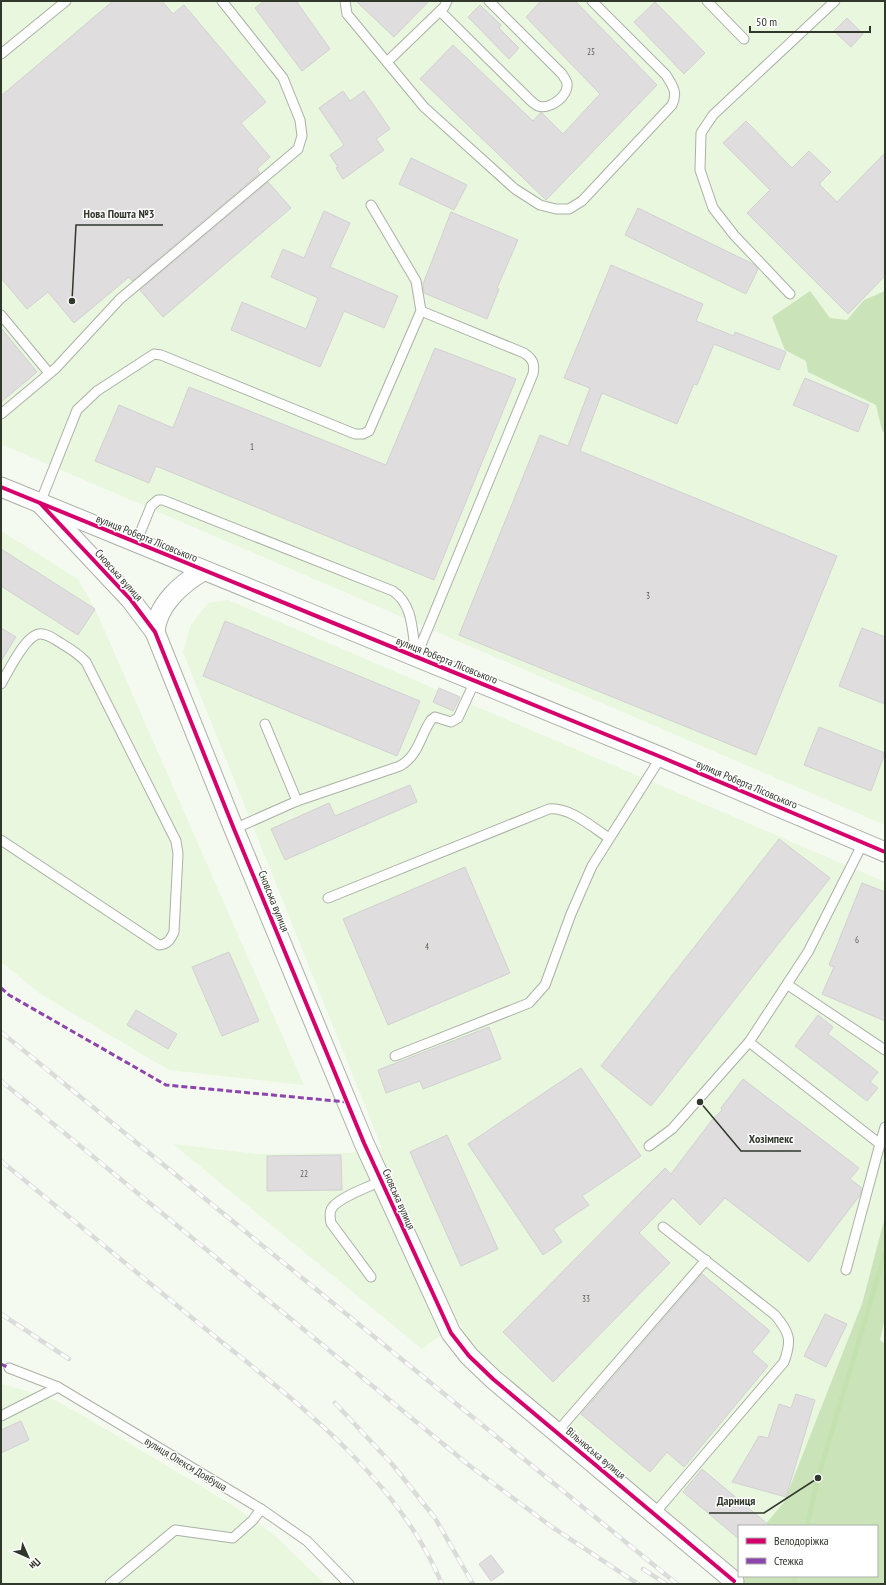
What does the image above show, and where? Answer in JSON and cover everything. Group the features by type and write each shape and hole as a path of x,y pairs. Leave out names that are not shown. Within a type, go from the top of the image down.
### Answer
{"street":[{"name":"вулиця Роберта Лісовського","path":"1,487 203,571 661,757 885,852"},
{"name":"Сновська вулиця","path":"40,503 131,600 155,632 234,829 361,1136 451,1333"},
{"path":"155,632 156,620 166,603 183,584 203,571"},
{"name":"Вільнюська вулиця","path":"451,1333 469,1356 488,1374 734,1581"}],"lane":[{"path":"1,54 66,1"},
{"path":"1,414 49,373 120,299 298,149 302,136 300,120 283,78 222,1"},
{"path":"345,1 347,14 424,107 515,189 540,205 556,209 569,209 582,201 672,105 676,97 675,89 666,75 592,1"},
{"path":"387,62 440,11 447,1"},
{"path":"440,11 530,100 538,106 548,106 556,103 565,93 567,84 562,74 489,1"},
{"path":"707,1 744,39"},
{"path":"790,294 734,235 713,208 700,170 701,133 713,115 835,1"},
{"path":"40,503 77,410 97,391 154,354 161,355 355,434 363,434 368,431 373,424 421,311 416,281 371,205"},
{"path":"416,657 533,374 535,365 531,358 524,353 421,311"},
{"path":"1,315 49,373"},
{"path":"136,543 151,506 158,500 163,500 393,591 405,602 409,610 416,657"},
{"path":"1,684 26,643 33,636 40,633 49,636 76,652 86,662 176,841 178,854 174,932 171,939 166,944 159,945 1,840"},
{"path":"234,829 297,801 408,762 417,750 431,720 435,717 451,722 458,718 475,681"},
{"path":"265,724 297,801"},
{"path":"394,1056 528,1003 537,995 545,985 571,914 592,866 661,757"},
{"path":"328,898 549,809 555,808 568,812 609,838"},
{"path":"649,1146 672,1129 749,1042 788,985 808,952 863,843"},
{"path":"788,985 885,1050"},
{"path":"749,1042 880,1144"},
{"path":"846,1270 885,1127"},
{"path":"371,1277 331,1223 330,1216 332,1208 342,1200 381,1181"},
{"path":"654,1514 784,1362 790,1346 787,1330 775,1315 663,1227"},
{"path":"557,1432 706,1260"},
{"name":"вулиця Олекси Довбуша","path":"9,1368 58,1387 261,1509 307,1541 349,1584"},
{"path":"1,1416 58,1387"},
{"path":"110,1584 175,1530 233,1538 253,1520 261,1509"}],"shaded area":[{"path":"1,1 885,1 885,825 1,444"},
{"path":"810,291 830,318 847,320 864,300 885,291 885,434 882,430 876,405 808,372 806,361 785,350 772,317"},
{"path":"1,531 78,579 95,609 304,1085 169,1070 42,995 1,962"},
{"path":"228,600 885,882 885,1461 785,1525 738,1525 738,1573 473,1348 459,1322 422,1349 173,1144 256,1154 348,1153 382,1148 183,652 191,625 208,603"},
{"path":"885,1217 885,1318 880,1340 885,1344 885,1584 741,1584 744,1577 878,1577 878,1525 765,1525 784,1502 862,1304"},
{"path":"4,1384 54,1400 82,1415 232,1505 273,1534 325,1584 1,1584 1,1385"}],"building":[{"path":"113,1 162,1 173,14 184,5 266,102 241,123 270,157 257,169 260,173 132,281 129,277 74,323 48,292 27,309 1,278 1,96"},
{"path":"264,1 296,1 330,49 302,71 255,8"},
{"path":"356,1 429,1 394,37"},
{"path":"541,1 575,1 657,85 546,200 420,79 453,45 533,121 541,112 563,134 600,94 526,17"},
{"path":"655,2 705,53 684,74 634,22"},
{"path":"480,5 501,25 499,28 519,48 509,59 468,17"},
{"path":"847,18 863,34 851,47 834,31"},
{"path":"343,91 350,101 364,91 390,129 376,139 384,150 343,179 336,168 338,167 330,155 344,145 319,108"},
{"path":"746,121 792,168 809,151 831,172 819,184 837,202 885,153 885,276 848,314 747,213 770,190 723,143"},
{"path":"411,158 467,185 454,210 399,184"},
{"path":"268,182 291,208 163,317 140,290"},
{"path":"638,208 753,264 758,269 746,294 625,235"},
{"path":"324,211 350,223 330,267 398,296 384,328 344,311 320,367 231,330 242,302 306,329 318,298 271,277 283,249 304,258"},
{"path":"451,212 518,240 497,288 499,289 487,319 424,293 423,284"},
{"path":"611,265 703,304 696,321 734,336 735,332 786,352 779,370 714,344 697,385 694,384 677,424 602,393 580,451 837,556 756,755 459,635 540,435 568,446 590,388 564,378"},
{"path":"1,328 37,372 1,402"},
{"path":"435,348 516,379 434,580 156,466 149,483 95,461 119,405 173,428 189,387 386,465"},
{"path":"805,378 869,405 858,432 793,405"},
{"path":"1,549 95,609 78,635 1,586"},
{"path":"225,621 420,701 397,756 203,676"},
{"path":"1,628 16,637 1,661"},
{"path":"862,628 885,637 885,704 839,686"},
{"path":"439,688 460,697 453,711 433,702"},
{"path":"819,727 885,753 871,791 804,765"},
{"path":"410,785 417,802 285,860 271,829 329,803 335,816"},
{"path":"779,839 830,878 651,1106 601,1066"},
{"path":"465,867 510,973 388,1025 343,919"},
{"path":"862,883 885,892 885,1021 822,994 834,967 829,965"},
{"path":"229,952 259,1021 222,1036 192,967"},
{"path":"136,1010 177,1034 168,1049 127,1025"},
{"path":"818,1015 833,1027 828,1034 878,1072 870,1082 878,1088 867,1101 795,1046"},
{"path":"489,1027 501,1059 423,1089 420,1081 386,1093 378,1070"},
{"path":"581,1068 641,1156 582,1196 589,1205 553,1229 562,1242 543,1255 468,1144"},
{"path":"743,1079 859,1168 850,1179 862,1188 860,1195 809,1262 725,1198 700,1225 673,1198 639,1233 670,1263 553,1382 503,1332 665,1168 671,1174 712,1120 722,1110 721,1108"},
{"path":"447,1135 498,1249 461,1266 410,1152"},
{"path":"341,1155 342,1190 267,1191 267,1156"},
{"path":"702,1274 770,1331 752,1352 768,1366 684,1467 667,1452 650,1472 581,1414"},
{"path":"825,1314 847,1324 826,1367 804,1356"},
{"path":"796,1394 815,1400 786,1497 732,1482 759,1436 768,1438 779,1404 791,1408"},
{"path":"21,1421 29,1440 1,1453 1,1430"},
{"path":"702,1469 769,1525 738,1525 738,1538 683,1492"},
{"path":"491,1555 504,1572 491,1581 479,1564"}],"waterway":[{"path":"807,1525 818,1478 885,1253"},
{"path":"794,1584 795,1577"}],"railway":[{"path":"1,1032 677,1584"},
{"path":"1,1081 470,1466 552,1527 638,1584"},
{"path":"1,1161 271,1382 338,1441 370,1473 398,1508 422,1544 442,1584"},
{"path":"1,1314 69,1359"},
{"path":"335,1403 392,1464 435,1518 473,1584"},
{"path":"643,1569 666,1584"}],"marked path":[{"path":"1,988 9,995 166,1085 347,1102"},
{"path":"1,1364 9,1368"}],"cycle path":[{"path":"1,487 661,757 885,852"},
{"path":"40,503 131,600 155,632 234,829 364,1143 451,1333 469,1356 493,1379 734,1581"}],"place":[{"name":"Нова Пошта №3","path":"72,301"},
{"name":"Хозімпекс","path":"700,1102"},
{"name":"Дарниця","path":"818,1478"}]}
